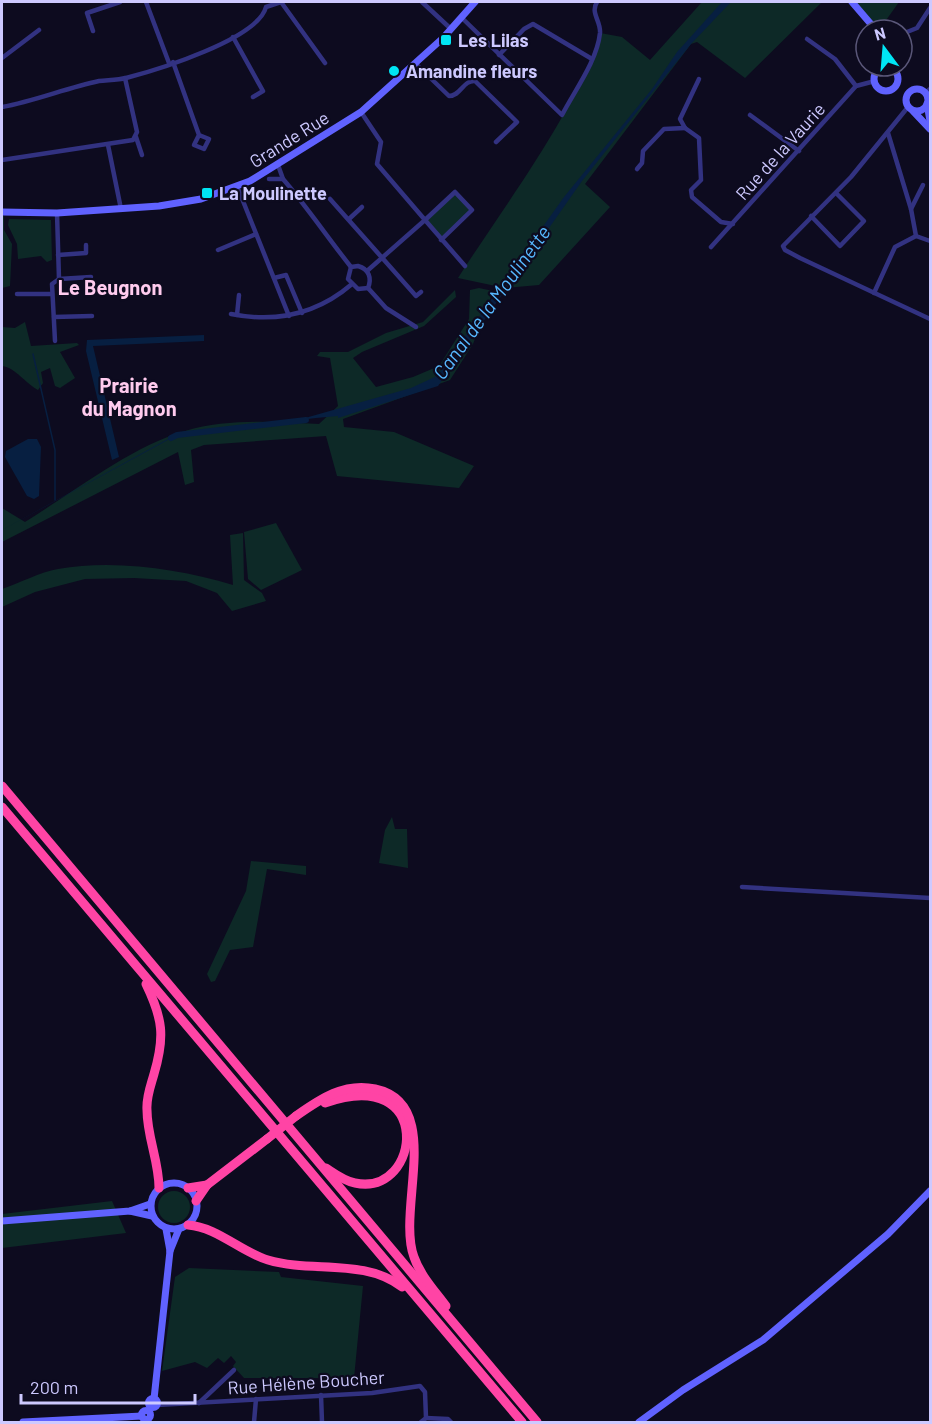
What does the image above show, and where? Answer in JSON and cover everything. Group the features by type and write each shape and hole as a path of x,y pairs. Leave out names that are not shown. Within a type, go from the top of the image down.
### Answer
{"highway":[{"path":"2,786 537,1422"},
{"path":"2,807 522,1422"},
{"path":"140,971 156,1005 163,1033 146,1108 148,1131 158,1167 159,1188"},
{"path":"196,1201 207,1185 300,1114 335,1093 356,1087 383,1091 396,1098 405,1108 413,1124 408,1212 413,1256 425,1278 480,1355"},
{"path":"300,1114 339,1098 370,1094 392,1105 401,1114 406,1127 408,1139 404,1156 397,1169 386,1177 356,1184 318,1164"},
{"path":"188,1188 207,1185"},
{"path":"183,1227 204,1228 258,1256 278,1263 380,1273 414,1295"}],"street":[{"path":"93,31 87,13 120,2"},
{"path":"146,2 199,135"},
{"path":"2,107 45,98 100,81 125,78 171,62 233,37 258,21 266,4 281,2 324,63"},
{"path":"422,2 452,29"},
{"name":"Grande Rue","path":"2,212 57,213 121,209 192,201 237,186 278,165 361,112 416,64 452,29 475,2"},
{"path":"462,18 562,115 592,59 600,33 594,9 597,2"},
{"path":"852,2 866,18"},
{"path":"914,29 930,9"},
{"path":"499,55 524,29 534,24 592,59"},
{"path":"2,58 39,30"},
{"path":"233,37 263,91 253,97"},
{"path":"807,39 835,59 856,87 875,81"},
{"path":"416,64 449,96 455,95 467,82 475,81 517,122 496,142"},
{"path":"125,78 136,137 142,155"},
{"path":"875,78 879,88 890,90 905,98 910,109 930,129"},
{"path":"890,90 897,85 898,78 915,89 928,91 927,105 930,121"},
{"path":"699,80 680,119 685,128 699,138 701,180 692,190 692,197 721,222 733,224"},
{"name":"Rue de la Vaurie","path":"711,247 856,87"},
{"path":"905,98 915,89"},
{"path":"910,109 921,110 927,105"},
{"path":"910,109 836,193 783,246 785,250 930,319"},
{"path":"361,112 381,142 376,164 465,266"},
{"path":"750,115 799,151"},
{"path":"637,170 642,163 643,151 664,129 685,128"},
{"path":"888,132 909,201 916,236"},
{"path":"2,160 108,145 136,137"},
{"path":"108,145 121,209"},
{"path":"278,165 282,179 311,211 323,231 351,267"},
{"path":"269,179 282,179"},
{"path":"911,209 923,185"},
{"path":"237,186 289,316"},
{"path":"367,272 455,192 472,210 441,240"},
{"path":"811,216 840,246 864,221 836,193"},
{"path":"330,199 416,296 421,292"},
{"path":"909,201 915,202"},
{"path":"349,219 362,207"},
{"path":"57,213 59,279"},
{"path":"218,250 256,234"},
{"path":"874,293 895,247 916,236 930,241"},
{"path":"58,255 86,253 86,245"},
{"path":"351,267 358,266 367,272 371,279 368,288"},
{"path":"351,267 348,275 352,284 358,289 368,288"},
{"path":"274,278 286,274 302,313"},
{"path":"55,341 52,284 59,279 91,277"},
{"path":"231,314 274,319 302,313 332,300 352,284"},
{"path":"368,288 386,308 416,327"},
{"path":"17,294 52,294"},
{"path":"237,315 240,295"},
{"path":"54,317 92,316"},
{"path":"742,887 930,898"},
{"path":"152,1216 150,1204 159,1188 175,1183 188,1188 196,1201 196,1214 183,1227 170,1251"},
{"path":"639,1422 682,1389 763,1340 888,1234 930,1191"},
{"path":"2,1221 130,1211 150,1204"},
{"path":"23,1422 150,1411 170,1251 166,1228 152,1216 130,1211"},
{"path":"166,1228 183,1227"},
{"path":"199,1403 234,1370"},
{"name":"Rue Hélène Boucher","path":"150,1411 199,1403 372,1393 420,1386 425,1392 426,1418"},
{"path":"321,1395 322,1422"},
{"path":"255,1422 256,1399"},
{"path":"421,1422 426,1418 448,1419 452,1422"}],"green space":[{"path":"702,2 822,2 745,78 697,42 691,44 585,184 610,207 539,285 505,288 458,278 556,127 588,64 600,33 622,37 650,60"},
{"path":"852,2 899,2 888,18 867,18"},
{"path":"455,192 472,210 441,240 425,220"},
{"path":"2,216 4,216 4,230 12,244 10,286 2,288"},
{"path":"9,219 51,220 52,260 47,262 41,256 18,259 17,244 8,225"},
{"path":"479,288 493,291 473,344 450,380 343,419 344,427 394,432 474,466 459,488 337,476 326,436 204,445 191,450 194,482 185,485 178,452 2,542 2,508 25,522 123,459 165,438 218,424 268,422 319,424 338,406 330,358 317,356 320,352 348,352 386,333 423,322 455,290 456,297 424,326 353,358 376,387 413,377 439,366 469,319 470,290"},
{"path":"25,322 31,346 77,343 79,345 60,352 75,378 60,388 55,386 50,368 41,372 43,383 38,390 12,370 2,366 2,327 15,328"},
{"path":"276,523 302,570 261,590 248,579 244,532"},
{"path":"243,533 244,580 262,593 266,601 232,611 217,593 186,581 134,578 85,579 35,592 2,607 2,589 51,570 79,566 147,567 191,574 233,585 230,535"},
{"path":"392,817 395,829 407,829 408,868 379,863 385,830"},
{"path":"251,861 306,866 306,875 267,869 253,947 230,950 215,981 211,982 207,974 246,891"},
{"path":"174,1191 186,1195 190,1207 186,1219 174,1223 162,1219 158,1207 162,1195"},
{"path":"112,1201 126,1233 2,1248 2,1214"},
{"path":"189,1268 279,1272 281,1277 363,1286 354,1378 244,1378 233,1366 236,1362 231,1356 224,1363 218,1358 207,1368 195,1362 162,1371 175,1277"}],"water":[{"path":"722,2 731,2 691,44 582,181 438,386 338,418 338,416 316,418 177,435 2,530 177,434 305,418 411,388 437,376 564,197 652,89 677,52"},
{"path":"204,335 204,341 93,346 119,457 112,460 86,351 87,340"},
{"path":"28,439 37,439 41,447 39,496 34,499 27,496 5,457 6,451"}],"waterway":[{"path":"33,354 55,450 55,500"},
{"name":"Canal de la Moulinette","path":"171,438 177,435 306,420"}],"place":[{"name":"Les Lilas","path":"446,40"},
{"name":"Amandine fleurs","path":"394,71"},
{"name":"La Moulinette","path":"207,193"}],"district":[{"name":"Le Beugnon","path":"110,287"},
{"name":"Prairie du Magnon","path":"129,396"}]}
